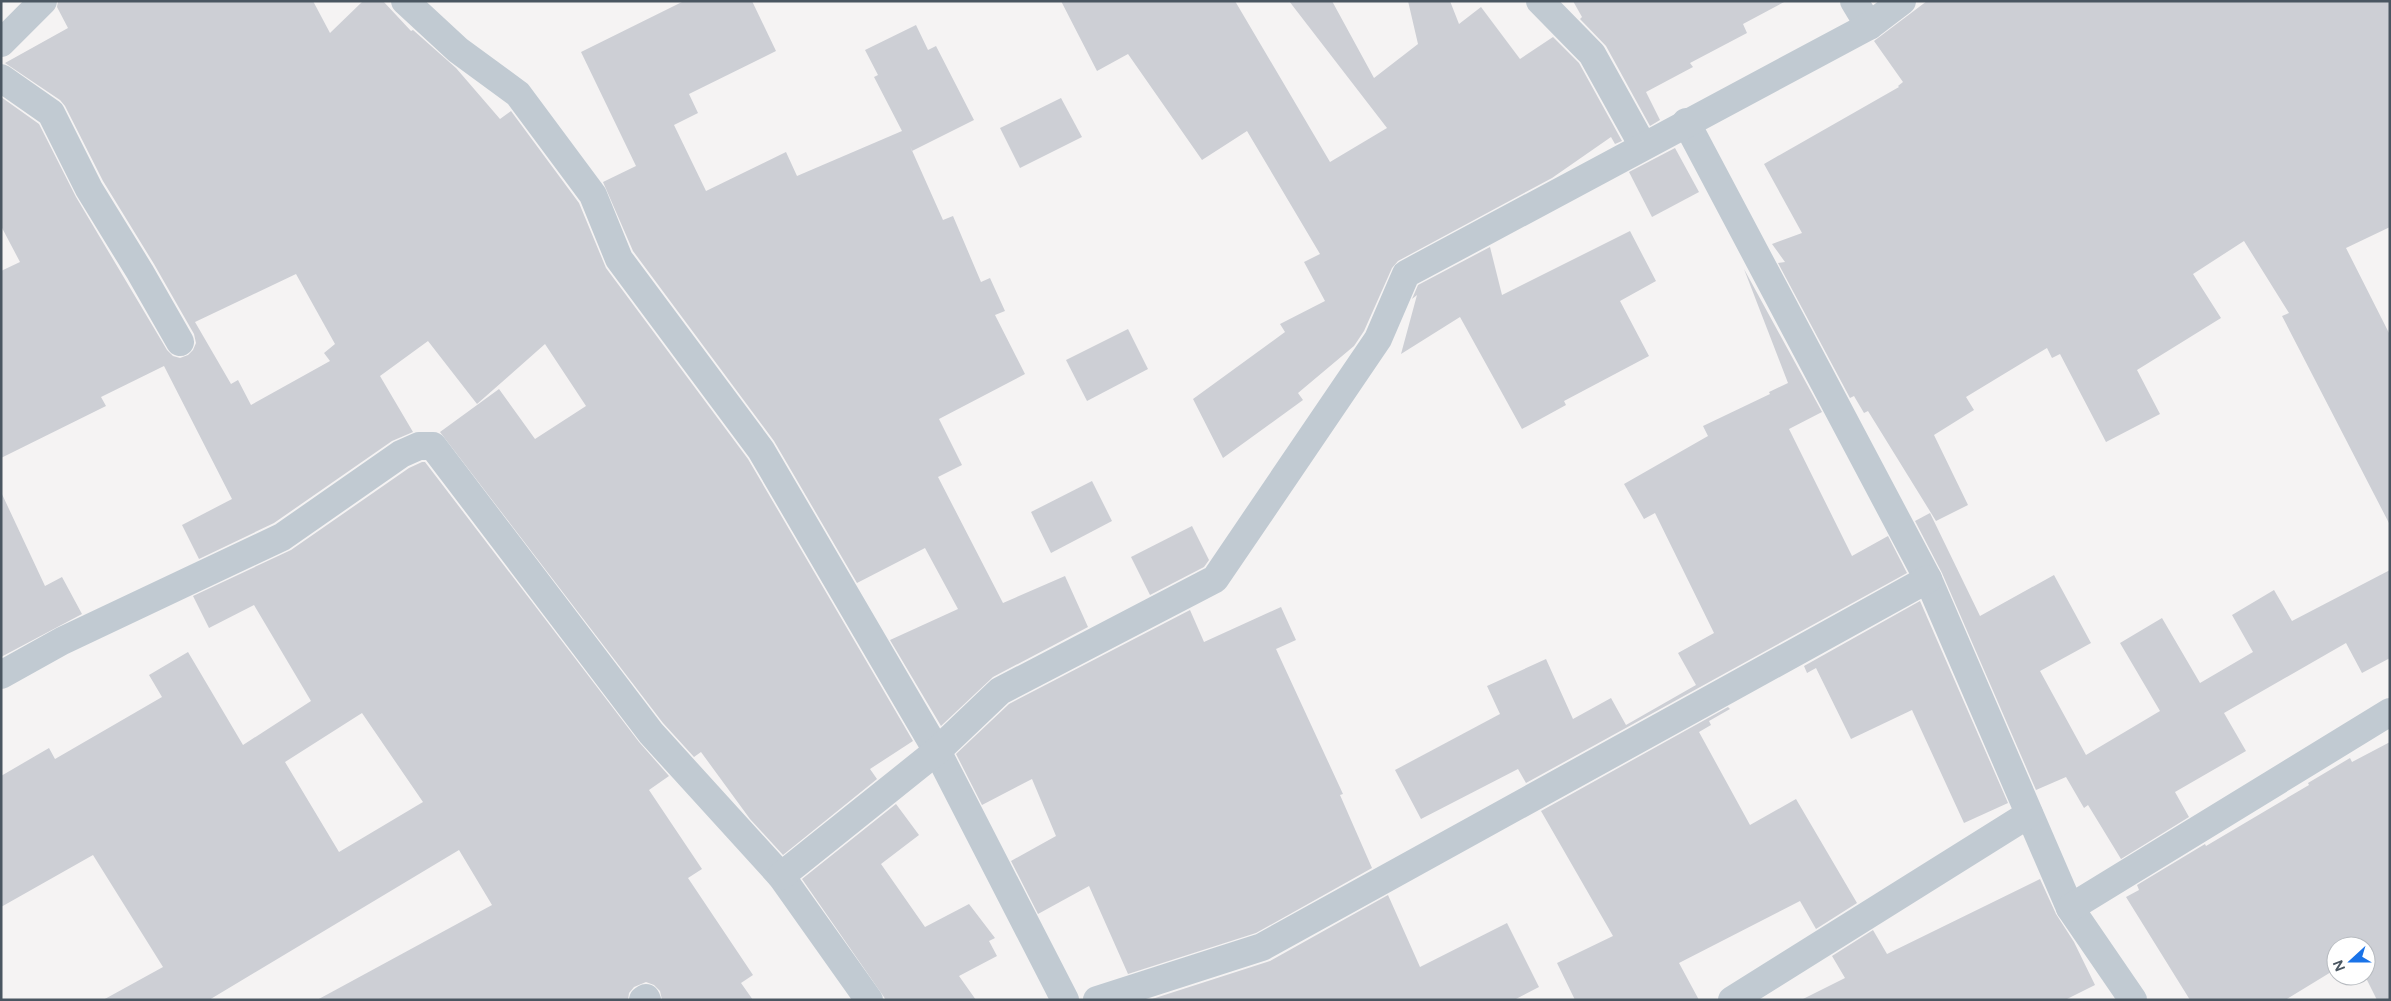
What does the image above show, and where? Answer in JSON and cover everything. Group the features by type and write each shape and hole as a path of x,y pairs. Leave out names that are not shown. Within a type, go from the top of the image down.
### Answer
{"street":[{"path":"1,43 43,1"},
{"path":"405,1 458,50 518,94 593,195 619,259 761,450 937,751 1065,1000"},
{"path":"1540,1 1592,54 1643,146"},
{"path":"1854,1 1869,26"},
{"path":"781,876 937,751 1000,691 1214,579 1378,339 1406,274 1686,122 1869,26 1902,1"},
{"path":"1,78 51,113 88,189 140,272 180,342"},
{"path":"1686,122 1928,579 2070,908 2133,1000"},
{"path":"1,675 62,641 282,537 401,454 419,446 433,446 651,734 781,876 869,1000"},
{"path":"1097,1000 1262,947 1928,579"},
{"path":"2070,908 2390,712"},
{"path":"1732,1000 2029,814"},
{"path":"643,1000 646,998 647,1000"}],"building":[{"path":"58,1 313,1 330,33 363,1 383,1 411,31 413,30 456,68 500,119 511,111 579,203 606,268 748,459 913,741 870,769 877,779 783,855 750,819 701,752 694,757 663,723 440,432 499,389 535,439 586,406 545,344 477,404 428,341 380,376 413,432 392,441 274,523 199,559 182,525 232,499 164,366 101,397 106,406 1,458 1,271 20,262 1,226 1,97 39,124 76,197 167,350 173,356 180,358 188,355 196,343 194,334 154,264 103,181 65,106 60,100 5,63 68,28 57,7","holes":["296,274 335,344 324,353 330,361 251,405 238,380 231,384 195,322"]},
{"path":"684,1 752,1 776,51 689,94 698,113 674,125 706,191 786,152 797,176 902,131 874,77 878,75 865,50 916,25 928,50 936,46 974,120 912,151 943,220 953,216 981,282 990,278 1005,311 995,315 1025,374 939,419 962,465 938,477 1003,603 1065,576 1088,627 993,677 941,726 890,640 958,609 925,548 857,583 774,441 633,251 603,182 636,166 581,52"},
{"path":"1061,1 1235,1 1330,162 1387,128 1289,1 1332,1 1374,78 1418,44 1408,1 1450,1 1459,24 1481,7 1520,59 1553,37 1579,63 1622,141 1615,144 1611,137 1552,178 1398,261 1392,268 1364,331 1354,346 1298,393 1303,400 1223,458 1193,399 1285,332 1280,324 1325,301 1304,262 1320,254 1247,131 1202,160 1128,54 1097,71"},
{"path":"1573,1 1786,1 1743,24 1747,33 1690,63 1693,67 1646,92 1660,120 1650,126 1606,46 1580,19 1582,17"},
{"path":"1927,1 2390,1 2390,227 2346,248 2390,335 2390,525 2282,316 2289,313 2244,241 2193,274 2221,318 2137,370 2160,414 2106,442 2060,354 2052,358 2047,348 1966,397 1974,410 1934,435 1968,505 1936,521 1868,411 1864,413 1854,396 1850,398 1778,263 1785,262 1772,244 1802,233 1764,164 1899,87 1903,82 1874,41"},
{"path":"1061,98 1082,137 1020,168 1000,128"},
{"path":"1675,148 1699,192 1652,217 1629,172"},
{"path":"1630,231 1656,281 1620,301 1649,356 1564,401 1566,405 1522,429 1460,317 1401,354 1417,295 1412,299 1418,285 1490,247 1502,295"},
{"path":"1744,269 1822,412 1789,429 1852,556 1888,536 1907,573 1526,783 1518,769 1421,819 1395,770 1500,714 1487,686 1546,659 1573,719 1611,698 1626,725 1696,685 1678,653 1714,633 1655,513 1644,519 1624,484 1708,436 1703,426 1770,394 1769,392 1788,383"},
{"path":"1128,329 1148,369 1087,401 1066,360"},
{"path":"425,462 639,742 669,776 649,790 702,869 688,878 753,975 741,983 753,1000 662,1000 660,991 654,985 646,982 634,987 629,993 628,1000 317,1000 492,905 459,850 209,1000 103,1000 163,967 93,855 1,907 1,776 49,748 55,759 162,697 149,675 188,652 243,745 311,701 254,605 209,628 193,596 291,550 409,468","holes":["362,713 423,802 339,852 285,762"]},
{"path":"1092,481 1112,521 1051,553 1031,512"},
{"path":"1,492 45,586 62,577 82,614 1,657"},
{"path":"1930,513 1980,616 2054,575 2091,643 2040,671 2086,755 2160,711 2120,643 2162,618 2200,683 2253,652 2232,615 2274,590 2292,621 2390,570 2390,658 2362,673 2346,643 2224,713 2246,751 2175,792 2189,817 2121,859 2088,805 2084,808 2066,777 2036,790 1942,573 1915,521"},
{"path":"1192,526 1209,560 1204,567 1150,595 1131,557"},
{"path":"1920,601 2008,803 1964,823 1912,710 1851,739 1816,668 1807,673 1804,666"},
{"path":"1281,607 1296,640 1276,649 1343,794 1340,795 1372,868 1256,933 1128,974 1089,886 1038,914 1011,861 1056,836 1032,779 982,805 956,754 1009,704 1190,610 1204,642"},
{"path":"1728,707 1730,709 1709,721 1711,725 1699,732 1750,825 1796,799 1857,903 1816,929 1800,901 1679,963 1699,1000 1575,1000 1557,963 1613,936 1541,811"},
{"path":"2390,742 2390,1000 2377,1000 2370,986 2376,986 2376,936 2326,936 2326,975 2285,1000 2190,1000 2126,897 2139,890 2137,885 2205,844 2206,846 2309,785 2308,783 2350,758 2352,762"},
{"path":"896,804 919,835 881,864 925,927 969,904 995,938 989,941 997,956 959,976 976,1000 886,1000 802,879"},
{"path":"2040,879 2056,914 2074,942 2095,985 2065,1000 1801,1000 1845,978 1832,956 1873,930 1887,954"},
{"path":"1388,895 1420,967 1507,923 1539,987 1514,1000 1149,1000 1270,961"}]}
